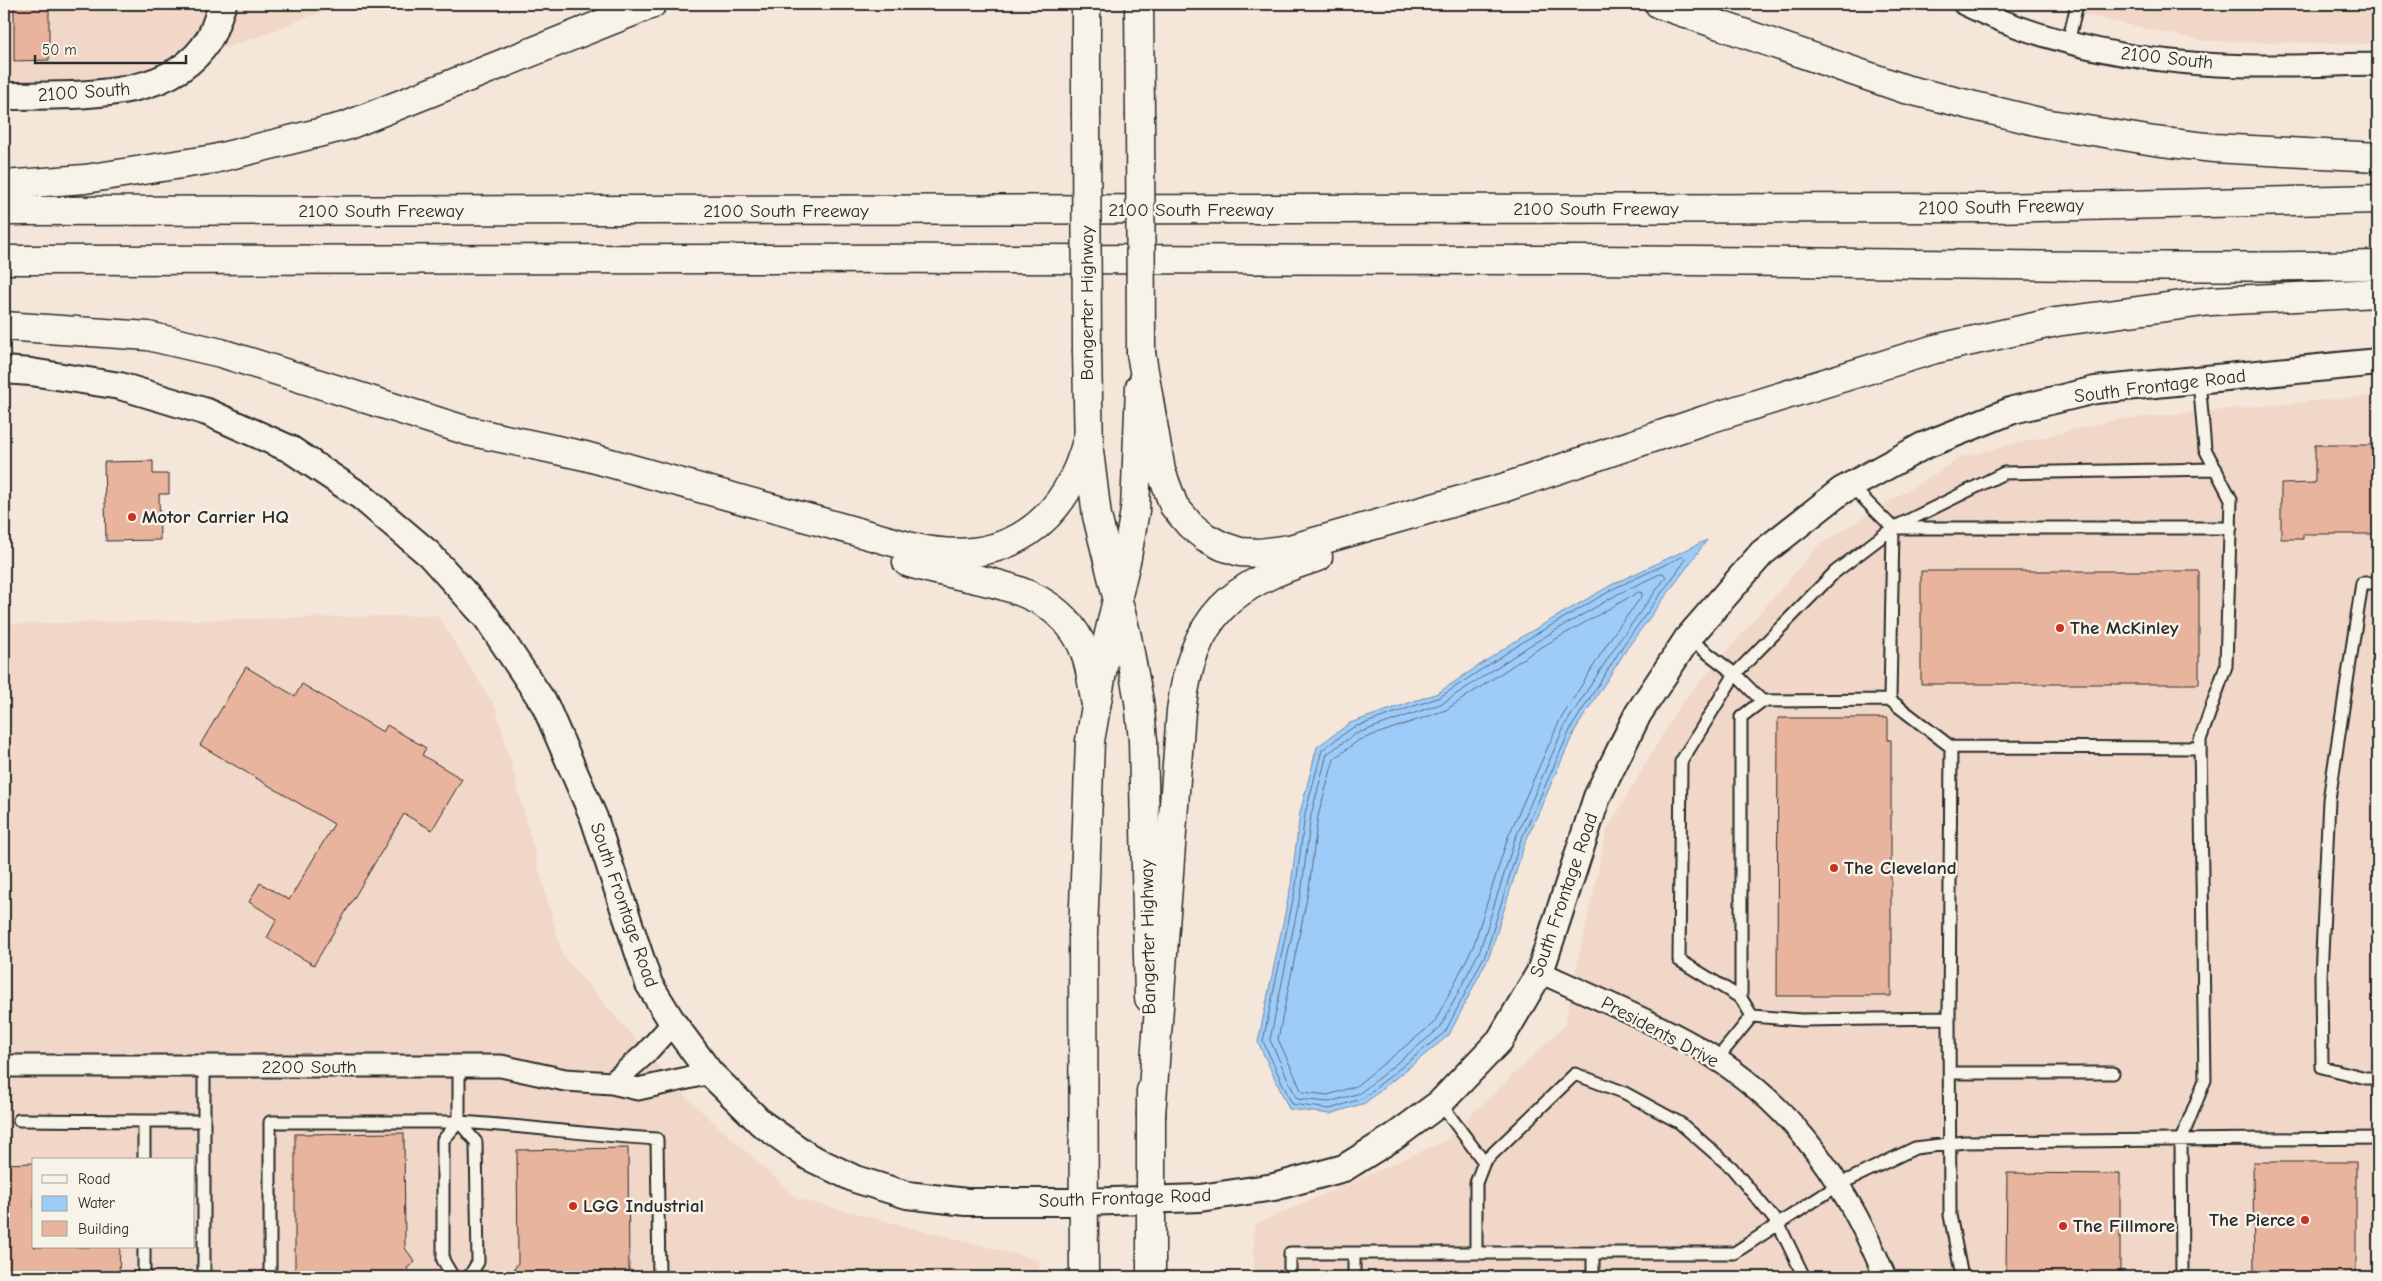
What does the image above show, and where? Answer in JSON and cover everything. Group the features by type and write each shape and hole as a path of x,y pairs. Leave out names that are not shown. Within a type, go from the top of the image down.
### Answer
{"highway":[{"path":"4,185 85,179 214,159 346,126 652,4"},
{"name":"Bangerter Highway","path":"1086,4 1088,437 1097,516 1139,701 1145,768 1151,1115 1151,1277"},
{"name":"Bangerter Highway","path":"1084,1277 1085,874 1090,741 1135,510 1141,353 1139,4"},
{"path":"1660,4 1905,88 2044,123 2154,141 2214,148 2378,157"},
{"name":"2100 South Freeway","path":"4,211 1992,208 2378,199"},
{"path":"4,260 1074,258 1613,260 2048,266 2378,265"},
{"path":"1141,353 1161,471 1166,490 1174,506 1190,525 1205,537 1222,546 1240,552 1259,553 1290,549 1503,488 1706,420 1935,349 2056,322 2211,301 2378,293"},
{"path":"4,326 148,336 221,353 468,431 585,456 915,548 960,554 1000,547 1022,536 1041,523 1055,508 1070,486 1080,464 1088,437"},
{"path":"585,456 929,570 1018,590 1035,598 1061,617 1080,642 1087,660 1096,705"},
{"path":"1151,1115 1181,711 1185,679 1196,645 1210,621 1223,606 1240,591 1266,575 1300,562 1460,514 1503,488"}],"street":[{"name":"2100 South","path":"4,96 104,92 139,88 164,78 187,63 209,40 223,4"},
{"name":"2100 South","path":"1964,4 2068,43 2132,56 2182,63 2378,64"},
{"name":"South Frontage Road","path":"4,370 31,372 120,386 206,412 290,449 362,497 429,554 487,618 545,705 594,818 649,984 673,1023 710,1073 761,1123 809,1157 855,1179 907,1195 966,1202 1084,1202 1200,1198 1274,1187 1344,1168 1394,1137 1440,1103 1500,1040 1540,972 1597,797 1638,714 1688,638 1762,553 1851,486 1923,446 2013,410 2095,390 2378,362"},
{"name":"Presidents Drive","path":"1540,972 1681,1038 1717,1059 1770,1100 1812,1144 1840,1184 1867,1233 1884,1277"},
{"path":"612,1082 645,1054 673,1023"},
{"name":"2200 South","path":"4,1066 512,1067 578,1082 612,1082 638,1089 710,1073"}],"lane":[{"path":"2068,43 2077,4"},
{"path":"2182,1277 2181,1140 2205,1080 2200,740 2226,666 2231,528 2231,499 2205,449 2199,380"},
{"path":"1752,1016 1741,998 1680,960 1682,762 1735,674 1834,572 1893,528 2004,473 2216,469"},
{"path":"1851,486 1893,528 2231,528"},
{"path":"1890,700 1893,528"},
{"path":"2378,582 2362,583 2329,800 2321,976 2322,1067 2366,1078 2378,1078"},
{"path":"1688,638 1735,674 1762,701"},
{"path":"1741,998 1741,717 1762,701 1890,700 1951,747 2200,748"},
{"path":"1951,747 1950,1215 1962,1277"},
{"path":"1752,1016 1801,1020 1949,1018"},
{"path":"1717,1059 1752,1016"},
{"path":"204,1066 204,1277"},
{"path":"459,1067 459,1122 476,1142 478,1262 469,1277"},
{"path":"1950,1073 2112,1073"},
{"path":"1476,1253 1476,1183 1484,1162 1575,1074 1623,1092 1680,1123 1732,1168 1779,1225 1804,1277"},
{"path":"1440,1103 1484,1162"},
{"path":"19,1120 203,1121"},
{"path":"144,1121 144,1158"},
{"path":"270,1277 270,1122 459,1122 507,1125 592,1135 657,1139 659,1277"},
{"path":"453,1277 443,1260 443,1140 459,1122"},
{"path":"1290,1277 1290,1253 1734,1253 1840,1184 1915,1148 1951,1144 2378,1138"},
{"path":"144,1248 144,1277"},
{"path":"1354,1253 1354,1277"},
{"path":"1593,1253 1593,1277"}],"shaded area":[{"path":"4,4 340,4 263,35 129,79 4,84"},
{"path":"2042,4 2378,4 2378,44 2204,41 2052,8"},
{"path":"2378,395 2378,1277 1254,1277 1254,1225 1443,1142 1564,1026 1607,830 1680,705 1819,545 1962,457 2114,420"},
{"path":"437,615 496,708 562,955 684,1095 798,1199 1039,1260 1038,1277 4,1277 4,624"}],"water":[{"path":"1707,540 1628,647 1575,730 1525,843 1490,954 1449,1035 1365,1103 1330,1114 1289,1109 1258,1042 1291,885 1300,813 1317,747 1350,723 1438,693 1523,636 1613,584"}],"building":[{"path":"14,4 49,4 49,60 14,61"},
{"path":"2315,445 2378,445 2378,534 2303,534 2303,539 2281,539 2281,484 2315,483"},
{"name":"Motor Carrier HQ","path":"153,461 153,474 169,474 169,494 159,494 160,540 106,541 104,462"},
{"name":"The McKinley","path":"1921,571 2199,571 2199,684 1921,684"},
{"path":"246,667 295,696 302,684 383,732 387,725 426,748 422,755 462,779 432,830 404,814 314,965 267,938 277,919 249,902 260,883 289,900 334,824 200,745"},
{"name":"The Cleveland","path":"1778,718 1888,718 1888,740 1891,740 1891,996 1777,996"},
{"path":"404,1133 405,1248 415,1262 407,1268 412,1277 295,1277 295,1134"},
{"name":"LGG Industrial","path":"628,1148 629,1277 509,1277 518,1263 517,1150"},
{"name":"The Pierce","path":"2253,1162 2356,1162 2356,1277 2254,1277"},
{"path":"32,1163 32,1248 120,1248 119,1277 4,1277 4,1164"},
{"name":"The Fillmore","path":"2007,1173 2120,1174 2120,1277 2006,1277"}],"place":[{"name":"Motor Carrier HQ","path":"132,517"},
{"name":"The McKinley","path":"2060,628"},
{"name":"The Cleveland","path":"1834,868"},
{"name":"LGG Industrial","path":"573,1206"},
{"name":"The Pierce","path":"2305,1220"},
{"name":"The Fillmore","path":"2063,1226"}]}
